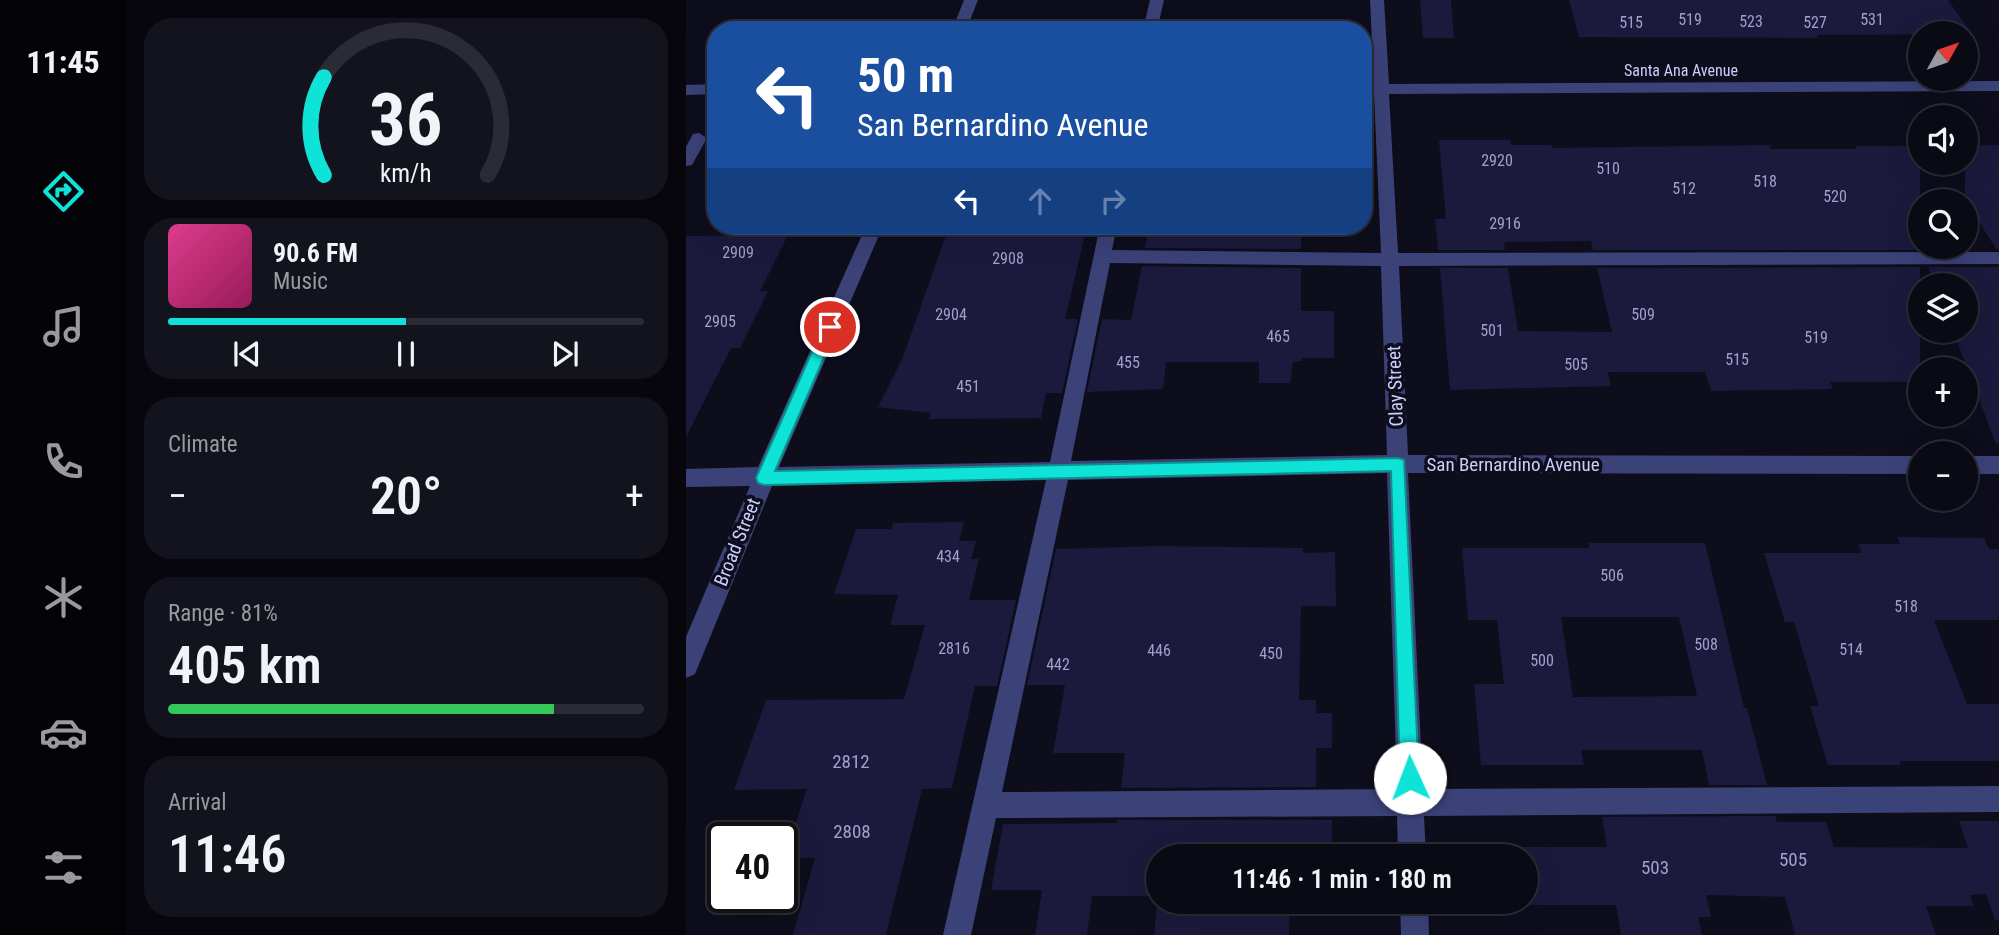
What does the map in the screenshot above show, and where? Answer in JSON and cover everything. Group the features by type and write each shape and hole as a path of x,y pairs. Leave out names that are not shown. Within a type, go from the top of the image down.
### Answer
{"street":[{"path":"963,21 971,0"},
{"path":"1152,21 1157,0"},
{"name":"Clay Street","path":"1377,0 1373,89 1390,260 1412,844"},
{"name":"Santa Ana Avenue","path":"1373,89 1999,86"},
{"path":"686,90 707,89"},
{"path":"686,161 699,138"},
{"name":"Broad Street","path":"686,666 764,478 870,235"},
{"path":"957,935 1059,471 1106,235"},
{"path":"1102,256 1390,260 1999,258"},
{"name":"San Bernardino Avenue","path":"686,478 1398,464 1908,465"},
{"path":"1978,465 1999,465"},
{"path":"986,804 1999,799"},
{"path":"1414,914 1415,935"}],"building":[{"path":"1420,0 1451,0 1454,38 1423,38"},
{"path":"1569,0 1948,0 1963,21 1908,21 1908,34 1817,35 1818,38 1579,37"},
{"path":"1439,140 1510,140 1511,145 1551,145 1552,148 1769,145 1771,149 1857,149 1856,146 1908,146 1908,175 1920,175 1920,189 1908,189 1908,250 1593,250 1591,241 1504,242 1505,250 1438,250 1435,219 1446,219"},
{"path":"1999,145 1999,249 1996,249 1978,220 1978,189 1965,189 1965,175 1978,175 1978,146"},
{"path":"788,235 760,291 768,291 740,348 731,348 686,437 686,236"},
{"path":"946,235 1085,235 1065,319 1078,319 1062,393 1046,393 1041,418 929,419 931,413 878,407 903,357"},
{"path":"1148,235 1301,235 1301,249 1145,248"},
{"path":"1142,266 1301,268 1301,311 1334,311 1334,358 1302,358 1302,361 1293,362 1290,383 1259,383 1259,362 1166,362 1163,389 1087,392 1102,319 1131,320"},
{"path":"1920,267 1920,273 1908,273 1908,343 1920,343 1920,357 1908,357 1908,382 1830,382 1833,389 1711,391 1705,372 1608,372 1611,386 1450,390 1440,268 1508,268 1518,331 1612,332 1597,268"},
{"path":"1928,267 1999,267 1999,443 1996,444 1978,397 1978,357 1963,357 1958,343 1978,343 1978,273 1931,273"},
{"path":"964,522 959,541 976,541 971,559 979,559 969,600 1016,600 997,686 975,686 952,788 922,789 886,935 793,935 815,858 798,858 796,822 807,789 734,790 766,700 904,699 925,625 890,625 898,595 834,594 856,529 892,529 893,523"},
{"path":"1897,537 1984,538 1989,549 1999,549 1999,620 1934,620 1967,704 1999,704 1999,761 1900,761 1901,765 1828,765 1810,706 1819,706 1794,622 1785,622 1764,553 1862,553 1858,544 1900,544"},
{"path":"1589,543 1705,543 1744,708 1747,708 1767,785 1709,785 1702,750 1581,750 1584,765 1481,765 1474,684 1504,684 1497,620 1468,620 1462,548 1589,548","holes":["1561,617 1679,617 1697,696 1573,697"]},
{"path":"1156,546 1303,548 1303,553 1335,552 1336,606 1301,606 1299,700 1316,700 1316,713 1332,713 1332,748 1316,748 1316,787 1121,788 1125,753 1053,753 1065,685 1027,685 1056,549"},
{"path":"1775,816 1777,822 1826,822 1834,847 1968,848 1959,821 1999,821 1999,920 1995,920 1986,894 1970,895 1974,906 1926,906 1936,935 1795,935 1785,897 1706,895 1711,917 1698,917 1702,935 1621,935 1616,905 1538,905 1538,847 1607,847 1602,817"},
{"path":"1117,820 1332,820 1332,844 1146,844 1146,896 1092,896 1087,935 1035,935 1042,890 991,890 1003,824 1117,823"},
{"path":"1156,914 1290,914 1289,935 1154,935"}],"route":[{"path":"830,327 764,478 1398,464 1410,778"}]}
